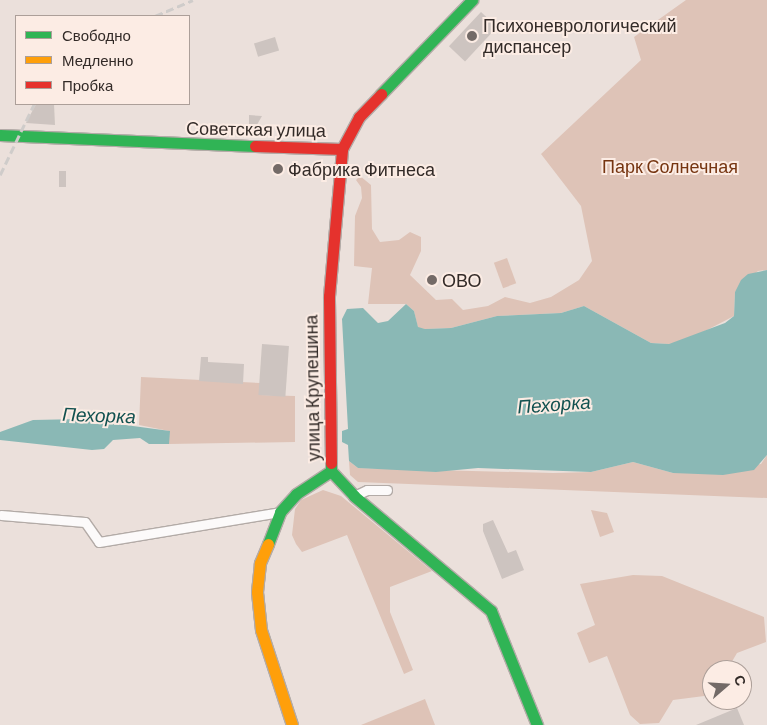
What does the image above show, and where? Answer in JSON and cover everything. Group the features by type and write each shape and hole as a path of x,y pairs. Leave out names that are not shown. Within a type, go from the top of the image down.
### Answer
{"main road":[{"name":"Советская улица","path":"0,135 74,141 342,148 359,117 472,0"},
{"name":"улица Крупешина","path":"342,148 329,296 331,471 354,496 491,611 537,725"},
{"path":"292,725 261,630 257,592 260,563 280,512 296,494 331,471"}],"street":[{"path":"354,496 387,490"},
{"path":"1,515 85,522 99,542 280,512"}],"green space":[{"name":"Парк Солнечная","path":"686,0 767,0 767,270 758,271 735,292 734,316 684,342 669,344 651,343 584,306 561,313 497,316 451,328 425,329 418,328 414,311 406,304 368,304 372,268 354,266 355,216 362,198 361,187 356,180 360,176 371,185 372,229 380,242 399,240 410,232 421,237 421,251 410,275 436,300 452,299 463,310 488,306 505,297 530,303 551,297 579,280 592,261 581,206 541,154 641,60 634,37"},
{"path":"507,258 516,283 503,288 494,263"},
{"path":"141,377 260,383 260,395 295,396 295,442 169,444 169,431 139,425"},
{"path":"767,455 767,498 358,482 350,475 349,461 358,468 553,473 591,472 633,462 673,473 761,464"},
{"path":"323,490 341,496 432,571 390,587 390,612 413,670 404,674 347,535 302,552 296,544 292,535 295,509 301,500"},
{"path":"591,510 607,513 614,532 600,537"},
{"path":"633,575 662,576 764,617 766,642 737,653 733,660 702,660 702,696 673,700 659,723 640,724 630,715 607,656 589,663 577,633 595,625 580,584"},
{"path":"425,699 435,725 361,725"}],"water":[{"name":"Пехорка","path":"767,270 767,455 754,470 723,475 673,473 633,462 591,472 478,468 436,472 358,468 349,461 348,445 342,442 342,431 348,429 342,319 347,309 363,308 378,323 388,321 406,304 414,311 418,327 425,329 451,328 497,316 561,313 584,306 651,343 669,344 725,323 734,316 735,292 741,280 748,274"},
{"path":"81,419 170,431 169,444 149,444 140,438 113,440 104,449 92,450 0,440 0,432 33,420"}],"building":[{"name":"Психоневрологический диспансер","path":"481,12 497,27 465,61 449,46"},
{"path":"275,37 279,50 258,57 254,43"},
{"path":"35,105 54,105 55,125 26,123"},
{"path":"249,115 262,116 254,130 249,130"},
{"path":"59,171 66,171 66,187 59,187"},
{"path":"262,344 289,346 285,397 258,395"},
{"path":"201,357 208,357 208,362 244,364 243,384 199,381"},
{"path":"493,520 508,553 516,550 524,570 502,579 483,531 483,524"},
{"path":"732,710 738,710 744,725 696,725"}],"railway":[{"path":"157,15 193,0"},
{"path":"0,175 34,105"}],"traffic: fast":[{"path":"381,94 472,0"},
{"path":"0,135 255,146"},
{"path":"331,463 331,471 354,496 491,611 537,725"},
{"path":"268,544 280,512 296,494 331,471"}],"traffic: slow":[{"path":"268,544 260,563 257,592 261,630 292,725"}],"traffic: jam":[{"path":"255,146 342,149 359,117 381,94"},
{"path":"331,463 329,296 342,149"}],"place":[{"name":"Психоневрологический диспансер","path":"472,36"},
{"name":"Фабрика Фитнеса","path":"278,169"},
{"name":"ОВО","path":"432,280"}]}
